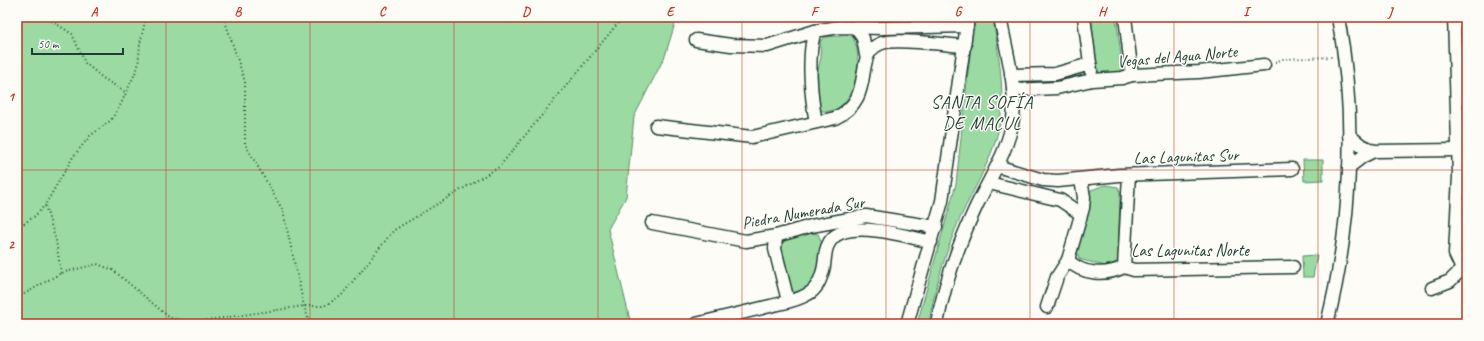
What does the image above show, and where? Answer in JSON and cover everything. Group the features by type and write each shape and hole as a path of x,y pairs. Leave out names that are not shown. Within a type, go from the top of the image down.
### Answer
{"street":[{"path":"937,324 944,292 957,250 997,166 1010,132 1013,111 1013,90 1000,17"},
{"path":"1084,17 1092,80"},
{"path":"1125,17 1132,75"},
{"path":"1327,324 1341,259 1349,167 1348,94 1338,17"},
{"path":"1432,288 1450,281 1465,270 1458,262 1455,250 1461,155 1454,17"},
{"path":"696,40 730,45 767,46 815,31 839,27 967,21 965,46 942,201 936,227 907,324"},
{"path":"656,126 752,137 835,118 845,113 852,107 861,92 866,55 864,38 855,27"},
{"path":"815,31 811,44 812,102 816,122"},
{"path":"866,55 875,46 890,42 965,46"},
{"path":"1011,76 1055,74 1090,64"},
{"name":"Vegas del Agua Norte","path":"1013,90 1029,91 1058,88 1092,80 1122,78 1132,75 1199,72 1264,65"},
{"path":"1349,135 1360,145 1374,151 1461,155"},
{"path":"1349,167 1362,157 1374,151"},
{"name":"Las Lagunitas Sur","path":"997,166 1043,180 1081,180 1129,175 1292,169"},
{"path":"1124,267 1129,175"},
{"path":"1047,307 1057,277 1068,260 1081,214 1084,197 1081,180"},
{"path":"989,183 1060,200 1081,214"},
{"name":"Piedra Numerada Sur","path":"652,223 734,240 746,241 776,236 811,226 866,216 936,227"},
{"path":"811,226 818,228 822,232 828,244"},
{"path":"696,324 788,301 809,294 815,288 822,272 828,244 833,238 842,233 864,229 931,242"},
{"path":"776,236 775,249 788,301"},
{"name":"Las Lagunitas Norte","path":"1068,260 1074,266 1100,274 1115,272 1124,267 1134,270 1293,266"}],"path":[{"path":"50,17 52,21 72,34 85,62 103,78 125,92"},
{"path":"17,228 35,216 45,205 73,157 90,136 111,120 138,67 140,44 146,17"},
{"path":"226,17 226,24 245,82 245,144 283,211 304,306 310,324"},
{"path":"17,298 61,273 98,264 113,270 170,318 195,322 304,306 324,306 341,296 394,230 499,167 623,17"},
{"path":"1264,65 1283,59 1334,57"},
{"path":"45,205 56,241 61,273"}],"green space":[{"path":"17,17 677,17 665,56 634,117 626,197 608,229 631,324 17,324"},
{"path":"974,17 993,17 1001,74 1001,118 989,158 960,218 951,241 936,288 929,324 917,324 956,184"},
{"path":"1091,17 1116,17 1123,71 1098,75"},
{"path":"851,35 858,55 855,82 850,94 843,104 834,110 822,111 819,109 816,80 821,57 820,41 825,37"},
{"path":"1303,160 1323,160 1323,180 1304,181"},
{"path":"1105,185 1118,187 1120,193 1118,262 1105,266 1079,259 1076,246 1091,190"},
{"path":"807,232 818,234 822,243 820,262 813,283 804,291 792,294 780,253 784,240"},
{"path":"1317,255 1313,277 1303,277 1302,256"}],"district":[{"name":"SANTA SOFÍA DE MACUL","path":"982,112"}]}
